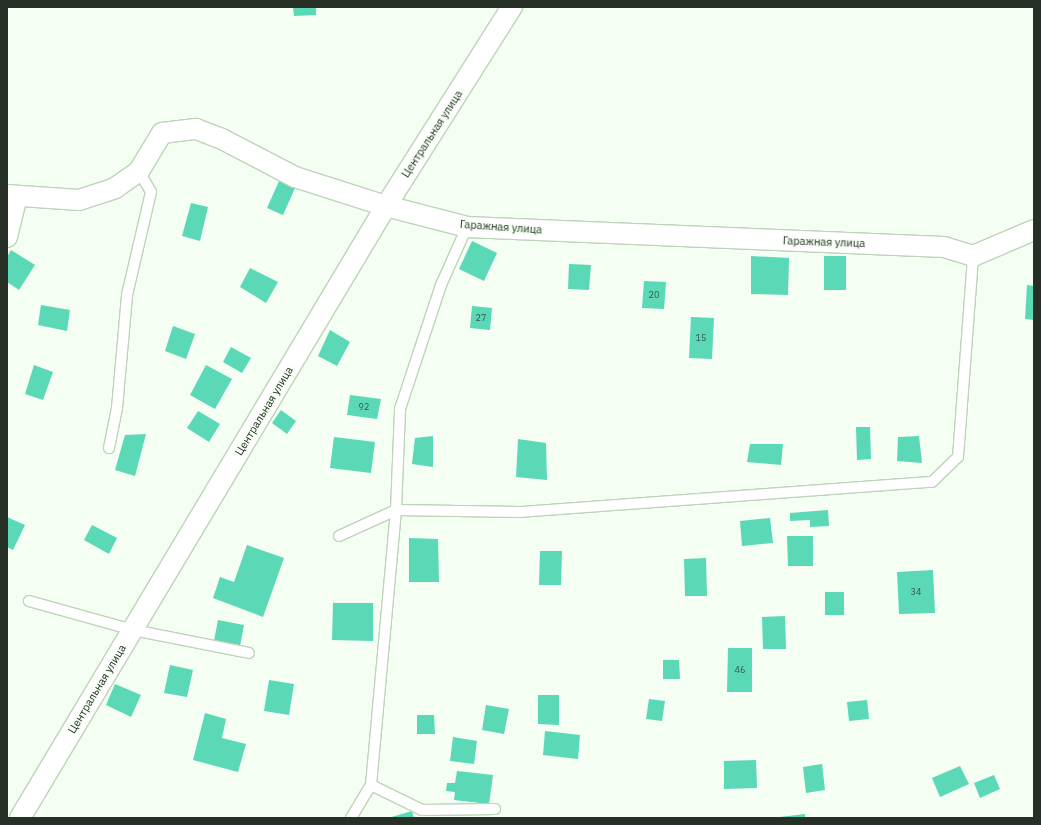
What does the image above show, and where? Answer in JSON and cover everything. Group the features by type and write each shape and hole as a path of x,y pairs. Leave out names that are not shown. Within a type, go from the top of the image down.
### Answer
{"street":[{"name":"Центральная улица","path":"20,818 386,206 512,7"},
{"name":"Гаражная улица","path":"12,196 79,200 115,188 139,171 162,133 196,129 222,139 295,176 386,206 467,227 944,247 973,256"},
{"path":"7,237 12,196"},
{"path":"973,256 1034,230"}],"lane":[{"path":"110,448 117,408 127,295 151,192 139,171"},
{"path":"351,818 371,784 396,510 400,409 441,285 467,227"},
{"path":"339,536 396,510 520,512 932,482 958,457 973,256"},
{"path":"29,601 133,630 249,653"},
{"path":"371,784 422,810 495,809"}],"building":[{"path":"293,7 316,7 316,15 294,16"},
{"path":"280,179 296,186 283,215 267,208"},
{"path":"191,203 208,207 200,241 182,236"},
{"path":"472,241 497,253 484,281 459,269"},
{"path":"11,250 35,265 19,290 7,282 7,257"},
{"path":"751,256 789,258 788,295 751,294"},
{"path":"824,256 846,256 846,290 824,290"},
{"path":"569,264 591,265 589,290 568,289"},
{"path":"250,268 278,282 266,303 240,287"},
{"path":"644,281 666,282 664,309 642,308"},
{"path":"1027,285 1034,286 1034,320 1025,319"},
{"path":"41,305 70,310 67,331 38,325"},
{"path":"472,306 492,308 490,330 470,328"},
{"path":"691,317 714,318 712,359 689,358"},
{"path":"173,326 195,334 186,359 165,351"},
{"path":"330,330 350,342 337,366 318,356"},
{"path":"231,347 251,358 242,373 223,362"},
{"path":"34,365 53,372 43,400 25,394"},
{"path":"206,365 232,379 215,409 190,395"},
{"path":"350,395 381,399 377,419 347,415"},
{"path":"281,410 296,421 287,434 272,423"},
{"path":"198,411 220,424 209,442 187,428"},
{"path":"856,427 870,427 871,459 857,460"},
{"path":"146,434 135,476 115,470 125,435"},
{"path":"433,436 433,467 412,464 415,438"},
{"path":"919,436 922,463 897,461 898,437"},
{"path":"334,437 375,442 371,473 330,468"},
{"path":"518,439 546,443 547,480 516,477"},
{"path":"750,444 783,444 781,465 747,462"},
{"path":"828,510 829,526 810,527 810,520 790,521 790,513"},
{"path":"7,517 25,525 13,550 7,547"},
{"path":"770,518 773,543 742,546 740,521"},
{"path":"92,525 117,538 109,554 84,540"},
{"path":"787,536 813,536 813,566 788,566"},
{"path":"409,538 438,539 439,582 409,582"},
{"path":"247,545 284,558 263,617 213,598 220,577 234,582"},
{"path":"540,551 562,551 561,585 539,585"},
{"path":"706,558 707,596 685,596 684,559"},
{"path":"933,570 935,613 899,614 897,572"},
{"path":"825,592 844,592 844,615 825,615"},
{"path":"333,603 373,603 373,641 332,640"},
{"path":"785,616 786,649 763,649 762,617"},
{"path":"218,620 244,625 240,646 214,641"},
{"path":"728,648 752,648 752,692 727,692"},
{"path":"663,660 679,660 680,679 663,679"},
{"path":"170,665 193,670 187,697 164,693"},
{"path":"269,680 294,684 289,715 264,711"},
{"path":"115,684 141,695 131,717 106,705"},
{"path":"538,695 559,695 559,725 538,724"},
{"path":"649,699 665,701 662,721 646,719"},
{"path":"867,700 869,719 849,721 847,702"},
{"path":"486,705 509,709 504,734 482,730"},
{"path":"205,713 226,719 222,738 246,744 238,772 193,760"},
{"path":"417,715 434,715 435,734 417,734"},
{"path":"545,731 580,735 578,759 543,755"},
{"path":"453,737 477,741 474,764 450,761"},
{"path":"756,760 757,788 724,789 724,761"},
{"path":"822,764 825,790 806,793 803,767"},
{"path":"960,766 969,784 940,797 932,778"},
{"path":"457,771 493,775 489,804 454,800 455,792 446,791 447,783 455,783"},
{"path":"994,775 1000,789 980,798 974,783"},
{"path":"412,811 414,818 388,818"},
{"path":"805,814 805,818 780,818 780,817"}]}
